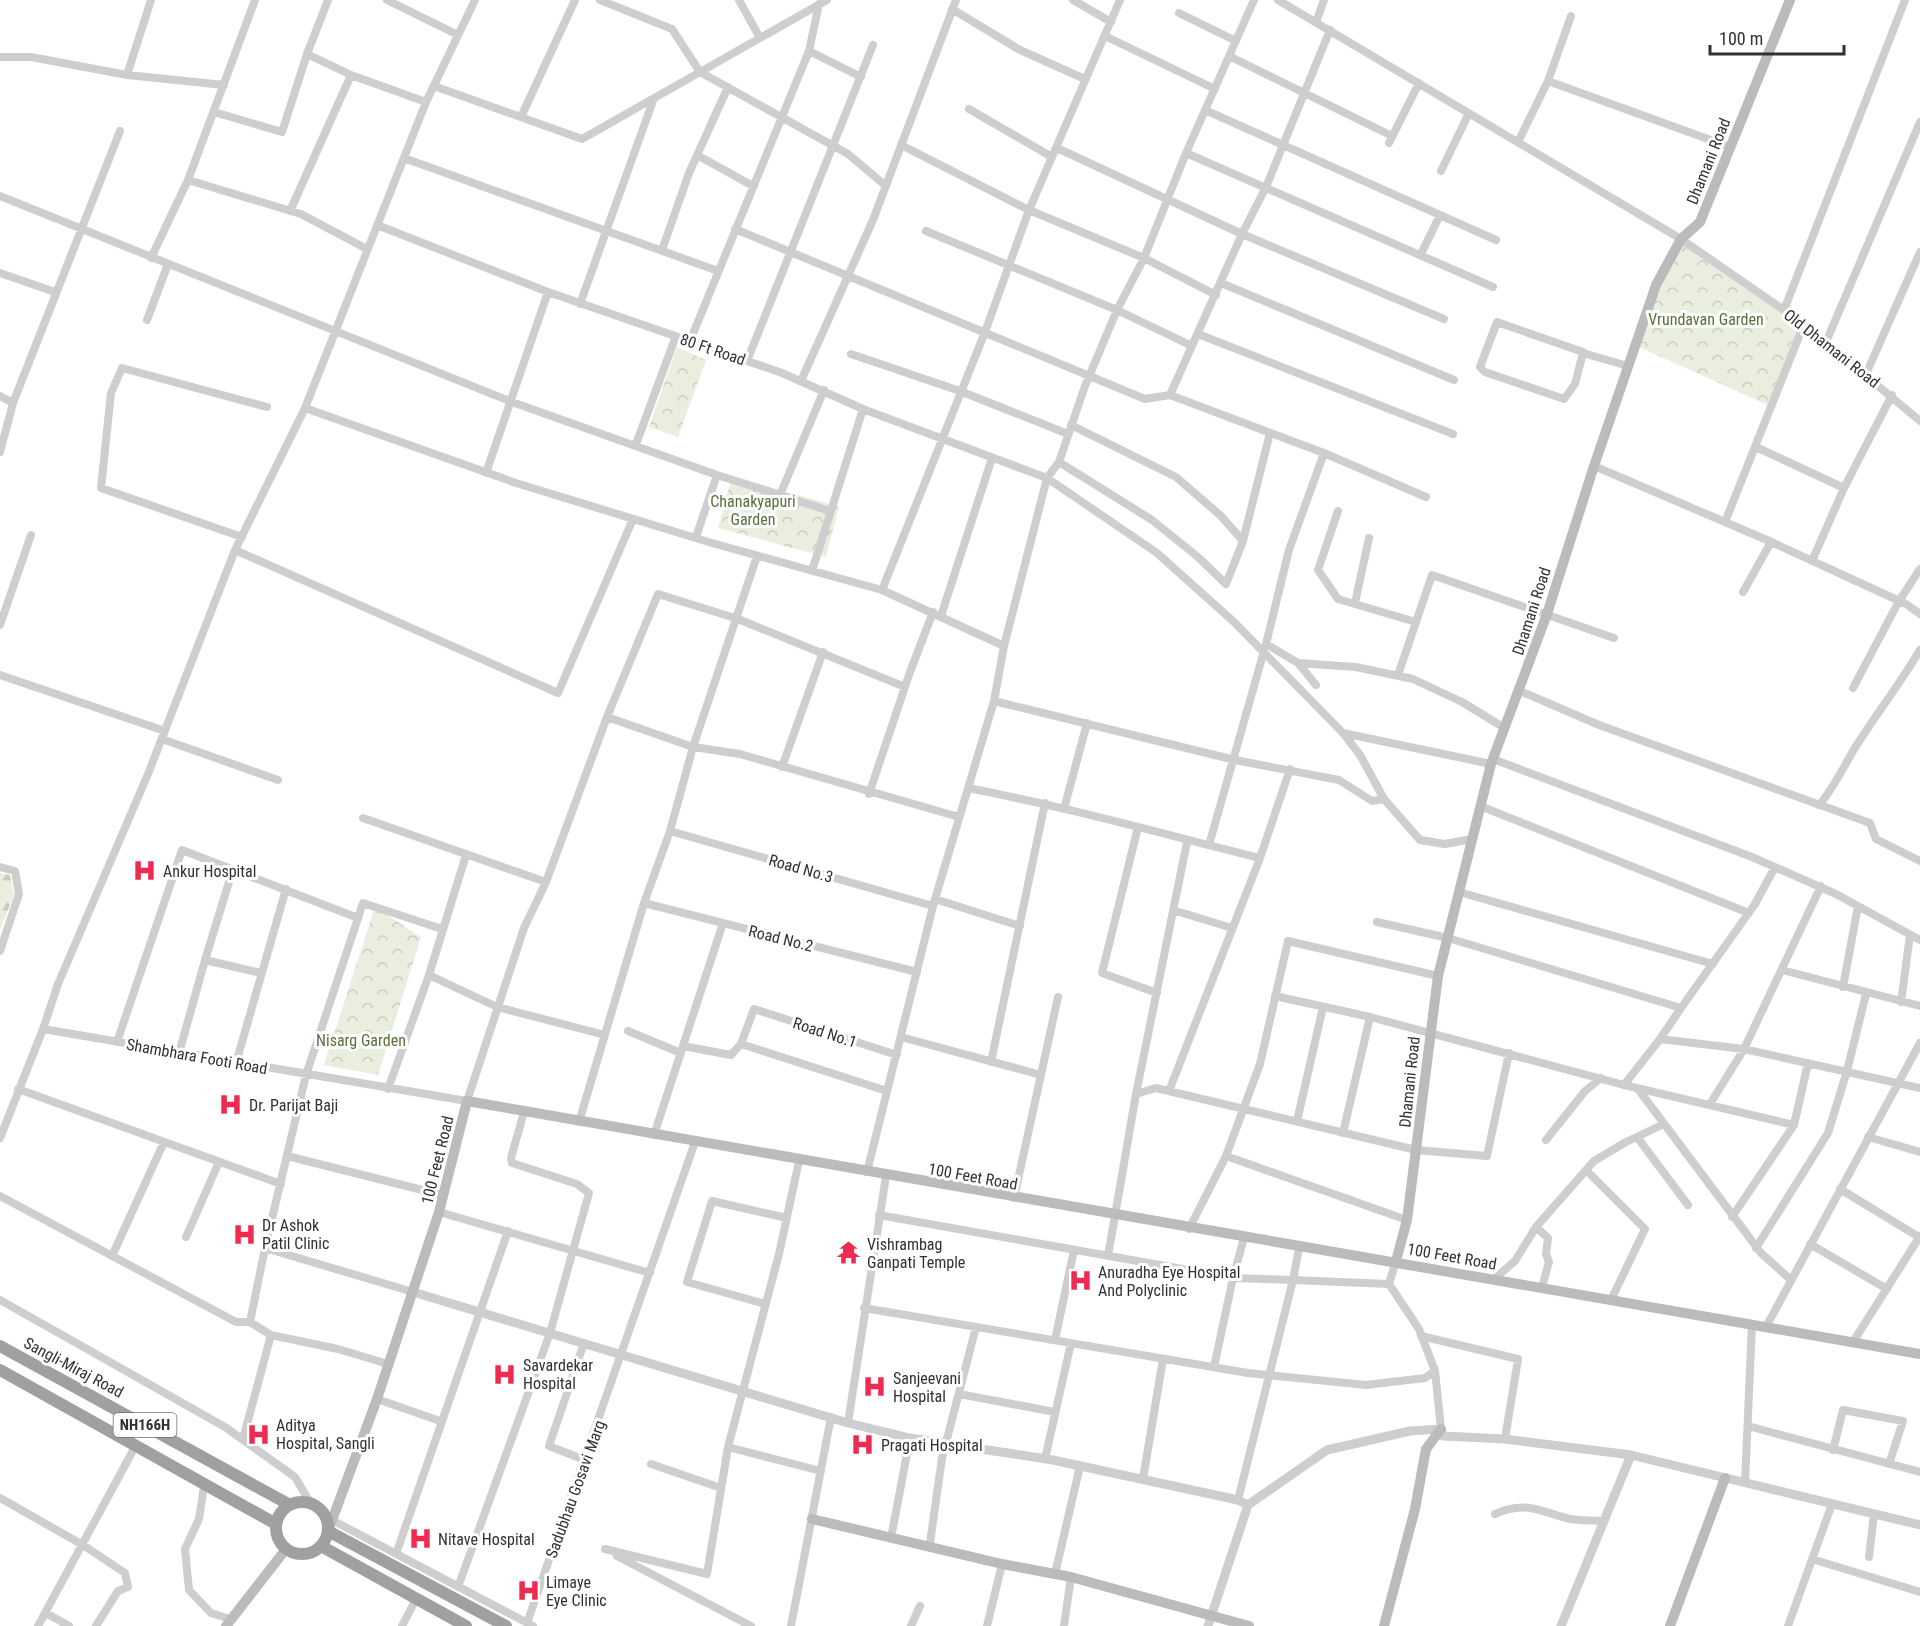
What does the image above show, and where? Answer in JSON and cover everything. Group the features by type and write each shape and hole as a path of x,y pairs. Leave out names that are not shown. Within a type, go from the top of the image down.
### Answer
{"highway":[{"name":"Sangli-Miraj Road","path":"0,1346 290,1505"},
{"path":"0,1370 136,1445 204,1486 276,1524"},
{"path":"330,1525 321,1546 305,1554 286,1549 277,1537 276,1524 280,1513 290,1505 302,1502 311,1504 324,1514 330,1525 506,1626"},
{"path":"321,1546 466,1626"}],"main road":[{"name":"Dhamani Road","path":"1396,1262 1407,1220 1438,976 1492,761 1547,614 1594,466 1656,285 1681,238 1700,222 1790,0"},
{"name":"100 Feet Road","path":"330,1525 377,1399 440,1212 442,1195 467,1101 1189,1229 1396,1262 1920,1354"},
{"path":"1384,1626 1415,1509 1426,1449 1441,1429"},
{"path":"1670,1626 1725,1478"},
{"path":"812,1519 1002,1564 1071,1577 1249,1626"},
{"path":"228,1623 286,1549"}],"street":[{"path":"128,75 151,0"},
{"path":"151,258 188,180 255,0"},
{"path":"214,112 282,132 307,54 328,0"},
{"path":"387,0 458,35"},
{"path":"0,1138 43,1029 58,984 163,735 235,550 305,408 426,102 475,0"},
{"path":"521,117 575,0"},
{"path":"600,0 672,29 700,72 848,154 886,186"},
{"path":"739,0 760,38"},
{"path":"801,381 886,186 956,0"},
{"path":"1073,0 1111,22"},
{"path":"882,590 941,437 985,332 1029,210 1120,0"},
{"path":"867,1172 934,902 994,701 1004,646 1047,478 1059,462 1089,375 1117,310 1144,258 1186,153 1254,0"},
{"name":"Old Dhamani Road","path":"1278,0 1681,238 1804,324 1892,395 1920,421"},
{"path":"1316,22 1324,0"},
{"path":"1784,310 1905,0"},
{"path":"434,86 582,139 823,2"},
{"path":"690,341 809,51 823,2"},
{"path":"952,9 1020,50 1085,79"},
{"path":"1179,13 1236,41"},
{"path":"1518,142 1548,81 1571,16"},
{"path":"1170,395 1242,234 1266,187 1330,30"},
{"path":"1105,36 1215,88"},
{"path":"747,361 873,45"},
{"path":"809,51 861,77"},
{"path":"307,54 351,75 426,102"},
{"path":"1229,56 1391,140 1419,83"},
{"path":"0,57 31,57 128,75 224,85"},
{"path":"290,211 351,75"},
{"path":"1548,81 1730,147"},
{"path":"662,250 697,155 728,87"},
{"path":"580,304 654,98"},
{"path":"969,109 1052,157"},
{"path":"1205,110 1496,240"},
{"path":"1441,171 1468,112"},
{"path":"1826,342 1920,122"},
{"path":"0,452 13,403 120,131"},
{"path":"901,145 1029,210 1144,258 1216,295"},
{"path":"1057,148 1242,234 1444,319"},
{"path":"1186,153 1493,287"},
{"path":"697,155 753,186"},
{"path":"404,158 607,229 718,271"},
{"path":"188,180 290,211 367,249"},
{"path":"0,196 512,402 636,444 717,476 830,511"},
{"path":"1421,255 1440,215"},
{"name":"80 Ft Road","path":"377,225 580,304 801,381 863,409 1047,478 1157,553 1234,622 1343,733 1360,755 1384,800 1420,840 1445,844 1472,839"},
{"path":"735,229 1145,399 1170,395 1324,453 1426,497"},
{"path":"926,231 1011,264 1117,310 1192,346"},
{"path":"1866,374 1920,252"},
{"path":"147,321 168,264"},
{"path":"0,273 55,292"},
{"path":"1221,284 1454,380"},
{"path":"486,473 548,292"},
{"path":"1583,352 1497,322 1480,367 1485,372 1564,399 1575,384 1584,353 1628,366"},
{"path":"1725,522 1804,324"},
{"path":"1198,334 1453,434"},
{"path":"636,444 676,336"},
{"path":"851,354 960,391 1068,434"},
{"path":"242,537 101,488 111,393 122,368 267,407"},
{"path":"780,495 824,390"},
{"path":"1812,561 1844,488 1892,395"},
{"path":"0,396 13,403"},
{"path":"305,408 486,473 757,556 882,590 1004,646"},
{"path":"812,571 863,409"},
{"path":"1071,424 1176,477 1221,516 1243,541"},
{"path":"1059,462 1152,520 1198,557 1226,584 1243,541 1270,433"},
{"path":"1756,447 1844,488"},
{"path":"1209,845 1235,760 1289,550 1324,453"},
{"path":"869,794 905,687 937,614 992,458"},
{"path":"1594,466 1771,542 1899,601 1920,614"},
{"path":"696,537 717,476"},
{"path":"1338,512 1318,570 1338,599 1416,622"},
{"path":"235,550 558,693 633,519"},
{"path":"0,626 31,535"},
{"path":"1355,603 1369,538"},
{"path":"1743,592 1771,542"},
{"path":"579,1122 644,903 670,831 693,747 738,619 757,556"},
{"path":"1853,688 1899,601 1920,569"},
{"path":"1398,675 1432,575 1614,638"},
{"path":"467,1101 524,928 546,882 607,717 658,594 738,619 905,687"},
{"path":"1266,644 1298,663 1316,685"},
{"path":"1819,805 1830,793 1833,783 1851,754 1920,650"},
{"path":"782,767 823,652"},
{"path":"1298,663 1356,667 1413,679 1461,702 1503,728"},
{"path":"0,675 278,780"},
{"path":"1520,691 1599,725 1870,824 1876,839 1920,861"},
{"path":"994,701 1235,760 1339,780 1372,801 1384,800"},
{"path":"607,717 693,747 740,754 869,794 959,818"},
{"path":"1064,809 1087,723"},
{"path":"1343,733 1492,761 1821,886 1920,940"},
{"path":"1169,1091 1260,858 1290,769"},
{"path":"968,788 1045,803 1187,842 1260,858"},
{"path":"991,1062 1045,803"},
{"path":"1480,806 1749,913"},
{"path":"363,818 546,882"},
{"path":"1138,827 1102,974 1156,993"},
{"name":"Road No.3","path":"670,831 1020,926"},
{"path":"1108,1256 1136,1094 1187,842"},
{"path":"117,1042 182,850 358,918"},
{"path":"388,1089 429,975 466,855"},
{"path":"0,867 15,871 19,894 0,951"},
{"path":"1624,1085 1660,1039 1749,913 1775,867"},
{"path":"179,1053 233,869"},
{"path":"1710,1104 1744,1049 1821,886"},
{"path":"236,1063 286,889"},
{"path":"1459,892 1713,964"},
{"path":"250,1322 306,1075 363,903 442,929"},
{"name":"Road No.2","path":"644,903 917,972"},
{"path":"1843,987 1858,906"},
{"path":"1173,910 1232,928"},
{"path":"1377,922 1448,938 1681,1008"},
{"path":"654,1135 723,923"},
{"path":"1901,1002 1910,935"},
{"path":"1189,1229 1226,1156 1260,1064 1288,941 1438,976"},
{"path":"205,960 261,974"},
{"path":"1782,970 1866,994 1920,1006"},
{"path":"429,975 497,1007 605,1035"},
{"path":"1756,1248 1828,1133 1847,1071 1866,994"},
{"path":"1275,996 1370,1017 1638,1089 1794,1125"},
{"path":"1014,1198 1058,997"},
{"path":"1297,1122 1323,1007"},
{"name":"Road No.1","path":"741,1044 754,1008 897,1055"},
{"path":"1343,1133 1370,1017"},
{"name":"Shambhara Footi Road","path":"43,1029 467,1101"},
{"path":"628,1031 682,1050 731,1055 741,1044 888,1091"},
{"path":"901,1037 1041,1075"},
{"path":"1660,1039 1744,1049 1920,1088"},
{"path":"1766,1327 1920,1043"},
{"path":"1136,1094 1156,1088 1416,1150 1487,1156 1509,1053"},
{"path":"1732,1217 1794,1125 1808,1063"},
{"path":"1546,1140 1585,1091 1601,1078"},
{"path":"18,1089 281,1184"},
{"path":"1638,1089 1756,1248 1791,1280"},
{"path":"458,1587 550,1333 589,1193 577,1184 512,1163 511,1158 524,1112"},
{"path":"1494,1279 1515,1261 1536,1227 1594,1161 1664,1124"},
{"path":"1637,1137 1688,1205"},
{"path":"1868,1137 1920,1152"},
{"path":"112,1256 164,1142"},
{"name":"Sadubhau Gosavi Marg","path":"530,1624 695,1142"},
{"path":"287,1156 442,1195"},
{"path":"1226,1156 1407,1220"},
{"path":"751,1626 605,1550 707,1574 728,1447 787,1218 799,1161"},
{"path":"186,1237 219,1162"},
{"path":"1586,1170 1645,1229 1611,1300"},
{"path":"848,1423 886,1176"},
{"path":"1840,1189 1919,1236 1853,1342"},
{"path":"0,1196 236,1323 250,1322 271,1335 388,1364"},
{"path":"765,1304 687,1282 712,1201 787,1218"},
{"path":"440,1212 650,1273"},
{"path":"879,1215 1233,1278 1389,1284"},
{"path":"1536,1227 1548,1238 1546,1254 1549,1262 1542,1287"},
{"path":"396,1554 440,1421 508,1231"},
{"path":"1214,1367 1244,1238"},
{"path":"1810,1244 1887,1289"},
{"path":"265,1248 848,1423 910,1438 1080,1466 1238,1500 1248,1505"},
{"path":"1238,1500 1299,1248"},
{"path":"1055,1340 1074,1250"},
{"path":"1389,1284 1396,1262"},
{"path":"1389,1284 1422,1336 1435,1371 1443,1436 1505,1439 1631,1455 1920,1525"},
{"path":"0,1300 116,1364 243,1439 295,1477 311,1504"},
{"path":"864,1308 1267,1375 1366,1385 1425,1378 1435,1371"},
{"path":"1745,1483 1752,1324"},
{"path":"930,1543 942,1458 976,1327"},
{"path":"243,1439 271,1335"},
{"path":"1422,1336 1518,1359 1505,1439"},
{"path":"584,1343 549,1446 585,1460"},
{"path":"1045,1459 1071,1343"},
{"path":"1143,1479 1163,1359"},
{"path":"959,1394 1055,1412"},
{"path":"377,1399 440,1421"},
{"path":"1833,1450 1843,1410 1903,1421 1889,1464"},
{"path":"791,1626 831,1417"},
{"path":"1748,1426 1920,1472"},
{"path":"1208,1626 1248,1505 1327,1450 1410,1431 1441,1429"},
{"path":"891,1538 910,1438"},
{"path":"38,1626 136,1445"},
{"path":"728,1447 820,1471"},
{"path":"1561,1626 1631,1455"},
{"path":"651,1464 721,1488"},
{"path":"1055,1574 1080,1466"},
{"path":"204,1486 199,1519 185,1549 189,1590 211,1613 228,1623"},
{"path":"0,1498 83,1545 125,1573 128,1587 118,1591 96,1626"},
{"path":"1788,1626 1832,1504"},
{"path":"1495,1514 1511,1507 1548,1510 1570,1519 1604,1521"},
{"path":"1869,1557 1874,1514"},
{"path":"330,1525 396,1554 530,1624"},
{"path":"1812,1558 1920,1592"},
{"path":"987,1626 1002,1564"},
{"path":"1064,1626 1071,1577"},
{"path":"402,1626 416,1599"},
{"path":"910,1626 920,1606"},
{"path":"46,1613 69,1626"}],"green space":[{"name":"Vrundavan Garden","path":"1681,239 1804,324 1772,407 1635,345"},
{"path":"677,347 706,360 678,437 649,427"},
{"name":"Chanakyapuri Garden","path":"732,476 839,507 826,557 718,528"},
{"path":"0,873 10,875 14,895 0,930"},
{"name":"Nisarg Garden","path":"375,907 421,937 378,1075 324,1065"}],"place":[{"name":"Ankur Hospital","path":"145,871"},
{"name":"Dr. Parijat Baji","path":"231,1105"},
{"name":"Dr Ashok Patil Clinic","path":"244,1234"},
{"name":"Vishrambag Ganpati Temple","path":"849,1253"},
{"name":"Anuradha Eye Hospital And Polyclinic","path":"1080,1281"},
{"name":"Savardekar Hospital","path":"505,1374"},
{"name":"Sanjeevani Hospital","path":"875,1387"},
{"name":"Aditya Hospital, Sangli","path":"258,1434"},
{"name":"Pragati Hospital","path":"863,1445"},
{"name":"Nitave Hospital","path":"420,1539"},
{"name":"Limaye Eye Clinic","path":"528,1591"}]}
